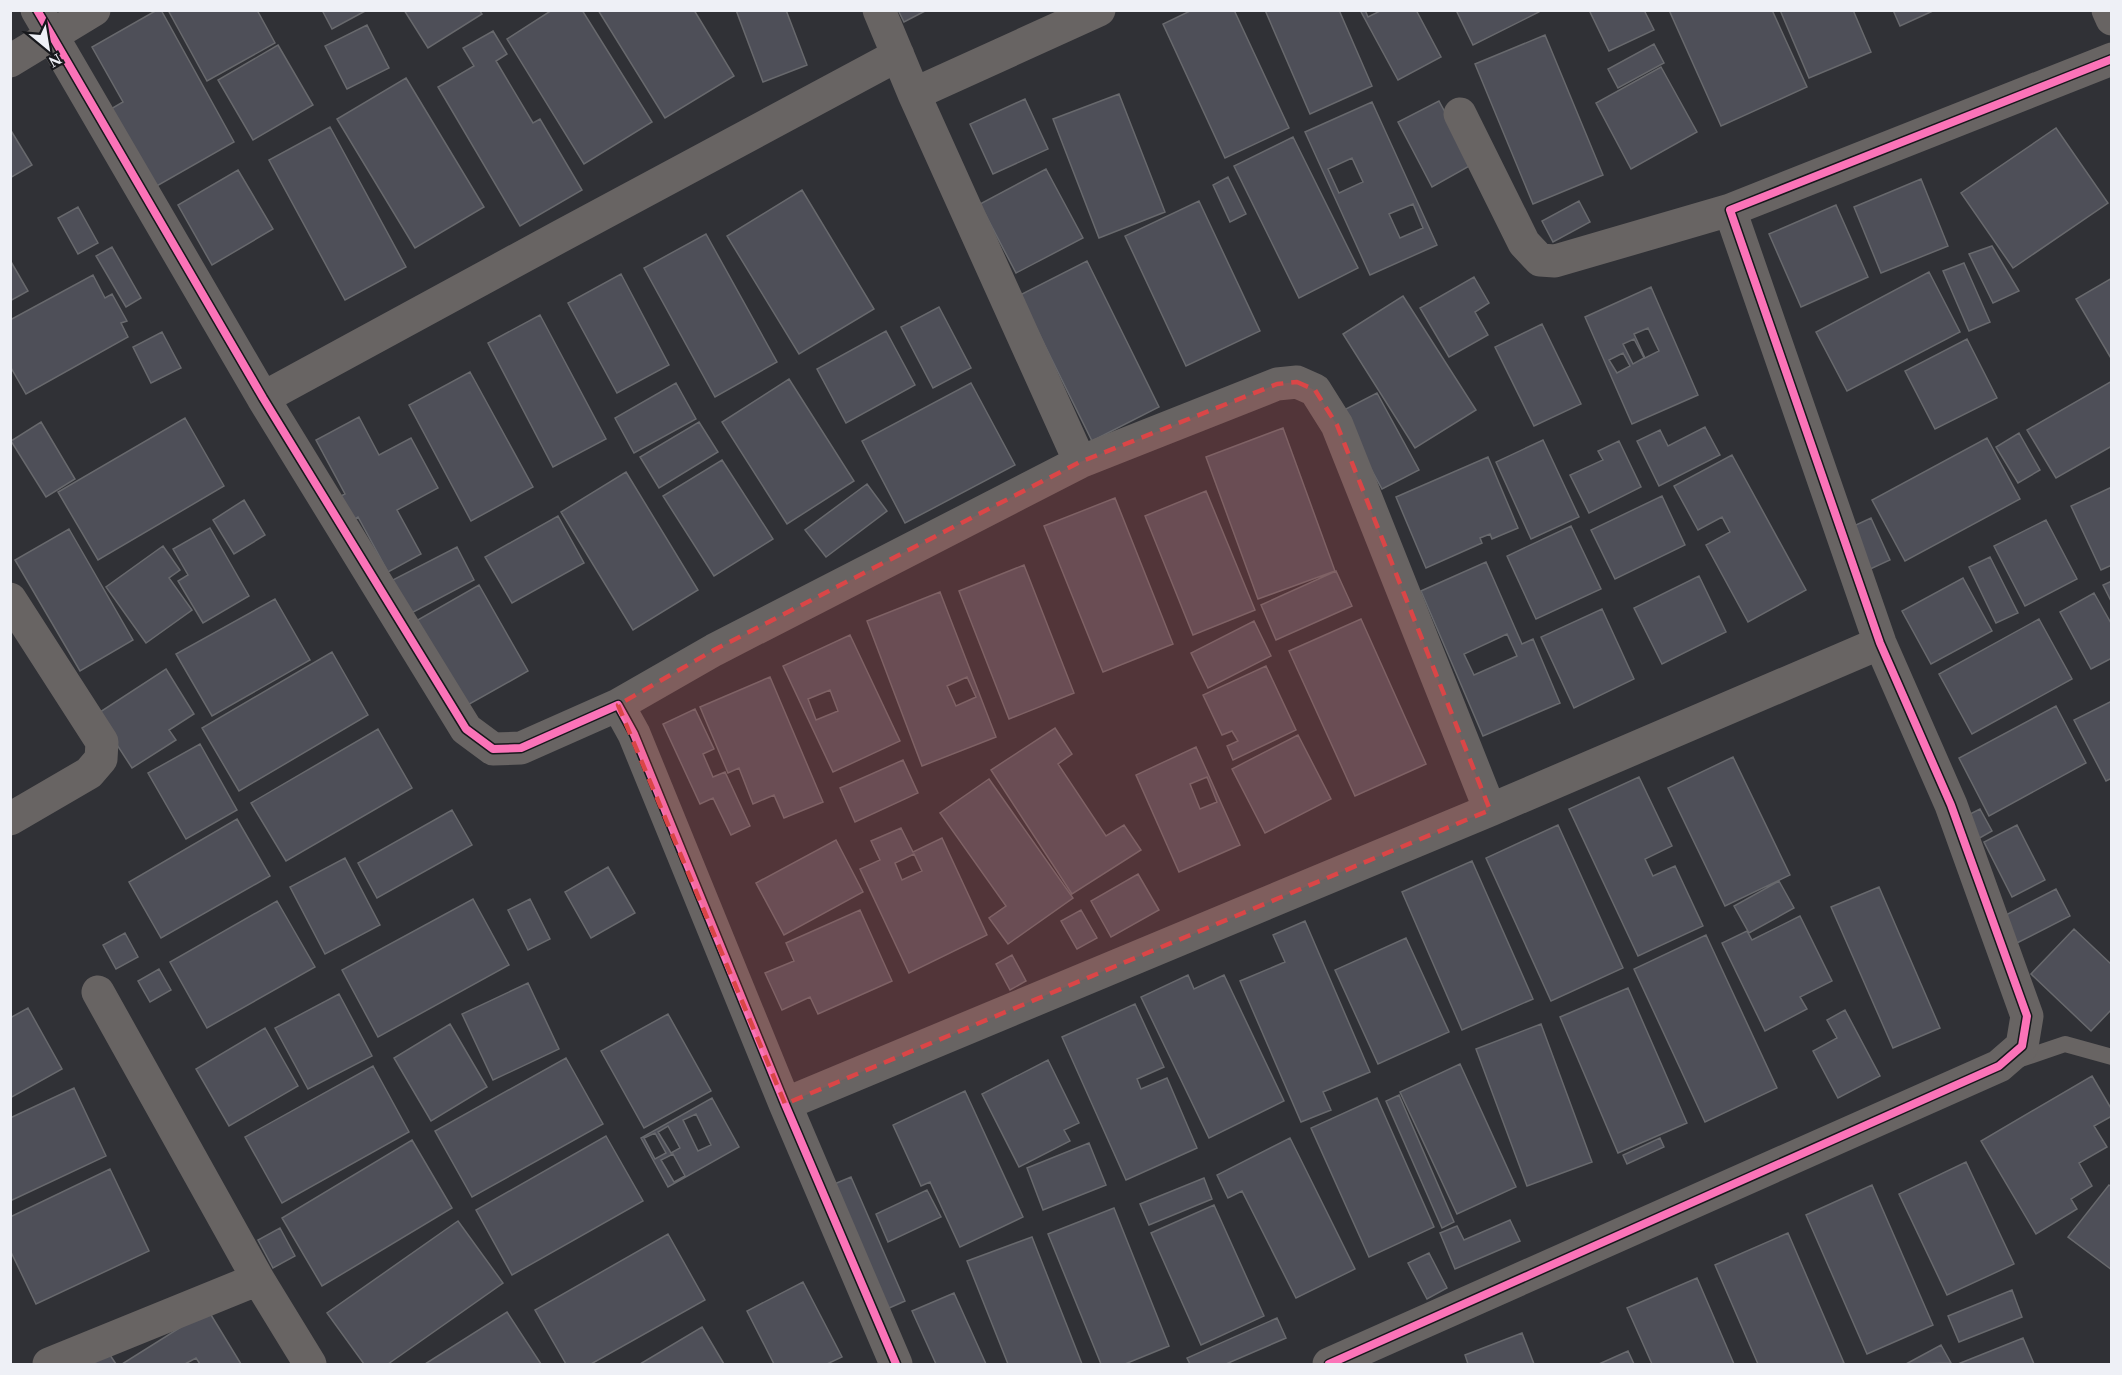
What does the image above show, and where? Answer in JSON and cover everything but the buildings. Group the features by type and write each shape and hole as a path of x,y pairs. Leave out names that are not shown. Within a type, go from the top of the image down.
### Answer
{"street":[{"path":"10,61 44,23 93,10"},
{"path":"879,10 914,94 1080,462"},
{"path":"914,94 1099,10"},
{"path":"2108,10 2112,19"},
{"path":"44,23 263,398 466,729 493,749 521,748 618,705 714,650 1080,462 1277,384 1298,382 1315,390 1337,425 1490,810"},
{"path":"263,398 898,55"},
{"path":"1461,114 1524,243 1540,260 1555,261 1730,210 2112,58"},
{"path":"1329,1365 2000,1066 2022,1046 2028,1016 1951,805 1880,643 1730,210"},
{"path":"10,599 102,742 101,759 89,773 10,819"},
{"path":"784,1104 1490,810 1880,643"},
{"path":"618,705 634,734 784,1104 896,1365"},
{"path":"98,992 258,1279 309,1365"},
{"path":"49,1365 258,1279"}],"lane":[{"path":"2000,1066 2065,1044 2112,1057"}],"highlighted area":[{"path":"1297,382 1315,390 1337,425 1490,810 785,1104 618,705 714,650 1080,462 1277,384"}],"cycle path":[{"path":"37,10 263,398 466,729 493,749 521,748 618,705 634,734 785,1104 896,1364"},
{"path":"1329,1364 1999,1066 2022,1046 2027,1016 1951,805 1880,643 1730,210 2112,59"}]}
